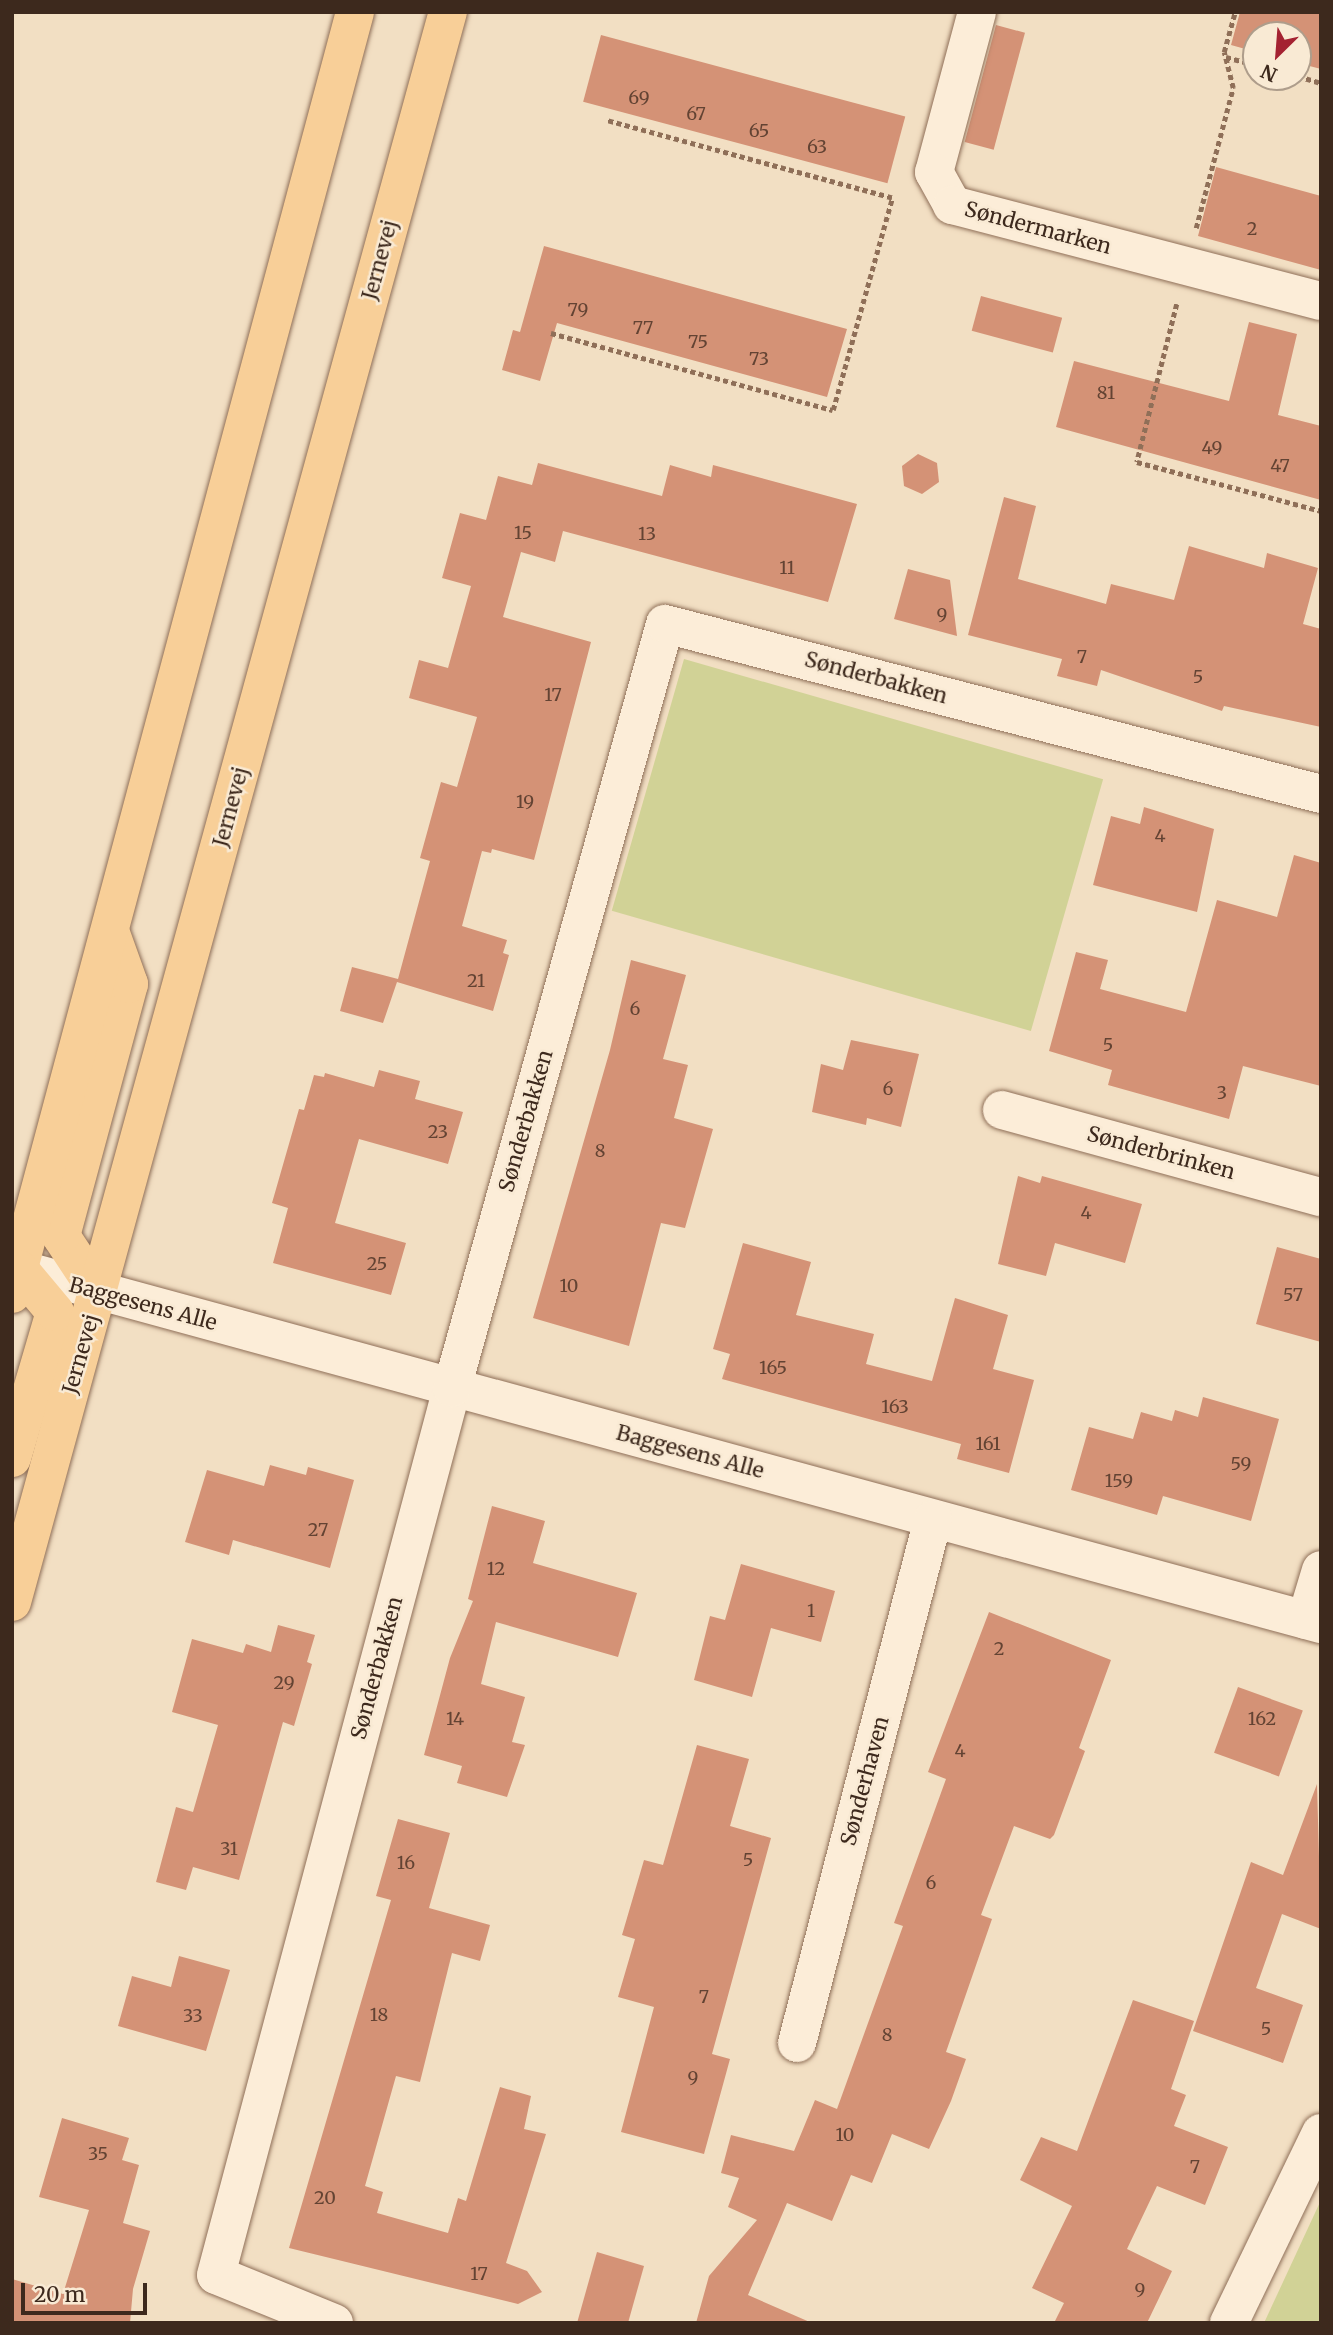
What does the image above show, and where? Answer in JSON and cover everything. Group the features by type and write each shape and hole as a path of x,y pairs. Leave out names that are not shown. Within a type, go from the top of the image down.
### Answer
{"main road":[{"path":"12,1458 55,1312 15,1277 355,12"},
{"name":"Jernevej","path":"12,1602 448,12"},
{"path":"98,1292 61,1236 128,984 110,931"}],"street":[{"name":"Søndermarken","path":"977,12 934,172 952,205 1321,301"},
{"name":"Sønderbakken","path":"334,2323 216,2275 452,1388 665,624 1321,794"},
{"name":"Sønderbrinken","path":"1002,1110 1321,1197"},
{"name":"Baggesens Alle","path":"15,1277 59,1281 1314,1622"},
{"name":"Sønderhaven","path":"797,2043 933,1518"},
{"path":"1314,1622 1321,1570"},
{"path":"1230,2323 1321,2133"}],"path":[{"path":"1235,12 1225,57 1233,88 1137,462 1321,511"},
{"path":"1225,57 1242,61"},
{"path":"551,333 832,410 892,198 605,120"}],"green space":[{"path":"684,659 1103,779 1031,1031 612,911"},
{"path":"1321,2200 1321,2323 1264,2323"}],"building":[{"path":"1240,12 1321,12 1321,69 1312,67 1312,21 1242,21 1242,48 1231,45"},
{"path":"996,25 1025,33 994,150 965,142"},
{"path":"601,35 905,117 887,183 583,102"},
{"path":"1216,167 1321,196 1321,270 1198,236"},
{"path":"544,246 847,329 827,397 557,323 540,381 502,370 513,330 520,332"},
{"path":"981,296 1062,318 1053,353 972,331"},
{"path":"1249,322 1297,334 1278,415 1321,426 1321,500 1056,427 1074,361 1229,401"},
{"path":"918,454 937,463 939,482 922,494 904,486 902,466"},
{"path":"538,463 662,496 670,465 711,477 713,465 857,504 828,602 563,531 555,562 521,552 503,617 591,642 534,860 492,849 491,853 482,851 462,926 507,940 503,953 509,955 493,1011 397,982 383,1023 340,1011 352,967 398,979 430,861 420,858 441,782 457,787 477,717 409,698 419,660 448,668 471,586 442,578 460,513 486,520 498,476 532,485"},
{"path":"1004,497 1036,506 1018,579 1106,604 1111,584 1174,600 1189,546 1264,568 1267,553 1318,568 1303,624 1321,629 1321,727 1224,706 1222,711 1101,670 1097,686 1057,676 1062,659 968,635"},
{"path":"908,569 950,580 957,636 894,619"},
{"path":"1144,807 1214,829 1197,912 1093,885 1111,816 1140,824"},
{"path":"1294,855 1321,863 1321,1086 1243,1066 1229,1119 1108,1085 1112,1070 1049,1051 1076,952 1108,960 1100,989 1186,1012 1217,900 1277,917"},
{"path":"631,960 686,975 663,1059 688,1065 674,1118 713,1129 685,1228 661,1223 629,1346 533,1318 610,1050"},
{"path":"851,1040 919,1054 901,1127 867,1118 866,1125 812,1112 821,1064 843,1070"},
{"path":"379,1070 420,1081 415,1099 463,1112 448,1164 359,1139 335,1223 406,1243 391,1295 273,1263 288,1208 272,1203 299,1109 304,1110 314,1075 324,1077 325,1073 374,1087"},
{"path":"1018,1176 1040,1183 1042,1176 1142,1204 1125,1263 1055,1243 1046,1276 998,1264"},
{"path":"743,1243 811,1262 796,1315 874,1334 866,1364 932,1381 955,1298 1008,1315 993,1369 1034,1380 1009,1473 957,1459 961,1444 722,1379 730,1354 713,1349"},
{"path":"1277,1247 1321,1259 1321,1342 1256,1324"},
{"path":"1203,1397 1279,1419 1251,1521 1163,1496 1157,1515 1071,1490 1089,1427 1133,1439 1141,1412 1172,1421 1175,1410 1198,1417"},
{"path":"270,1465 306,1475 308,1467 354,1480 330,1568 233,1540 229,1555 185,1542 207,1470 264,1486"},
{"path":"492,1506 545,1521 533,1563 637,1593 618,1657 496,1622 481,1684 525,1697 512,1742 525,1745 507,1797 457,1783 462,1766 424,1755 450,1658 473,1601 468,1599"},
{"path":"741,1564 835,1591 821,1642 771,1628 752,1697 694,1680 710,1616 725,1620"},
{"path":"989,1612 1111,1660 1079,1748 1085,1751 1054,1835 1050,1839 1014,1826 981,1915 992,1919 946,2052 966,2059 951,2101 929,2149 892,2134 872,2183 851,2175 832,2221 787,2203 748,2295 812,2323 696,2323 709,2276 757,2220 728,2207 739,2178 721,2173 731,2135 794,2151 815,2100 837,2109 903,1926 894,1923 946,1779 928,1772"},
{"path":"278,1625 315,1635 307,1662 312,1664 294,1726 283,1722 239,1880 193,1867 186,1890 156,1882 176,1807 193,1812 218,1725 172,1712 192,1639 243,1653 246,1644 271,1652"},
{"path":"1238,1687 1303,1711 1279,1776 1214,1753"},
{"path":"697,1745 749,1759 730,1826 771,1838 712,2054 730,2059 704,2154 621,2132 654,2007 618,1997 635,1939 622,1935 644,1860 663,1865"},
{"path":"1317,1784 1321,1929 1282,1914 1256,1988 1303,2005 1283,2063 1193,2031 1251,1862 1283,1875"},
{"path":"398,1819 450,1833 429,1908 490,1925 480,1961 452,1953 420,2082 396,2076 365,2186 383,2192 377,2213 448,2233 458,2198 466,2201 500,2087 531,2096 524,2129 546,2134 506,2263 527,2271 542,2292 518,2304 289,2248 391,1900 376,1896"},
{"path":"179,1956 230,1970 206,2051 118,2026 132,1976 171,1987"},
{"path":"1133,2000 1194,2021 1171,2089 1186,2095 1174,2126 1228,2147 1205,2205 1157,2186 1127,2249 1172,2271 1147,2323 1054,2323 1064,2303 1032,2288 1072,2206 1020,2180 1041,2137 1077,2151"},
{"path":"62,2118 129,2138 122,2160 139,2165 123,2223 150,2231 133,2289 130,2323 12,2323 12,2279 63,2294 89,2210 39,2197"},
{"path":"597,2252 644,2266 628,2323 577,2323"}]}
